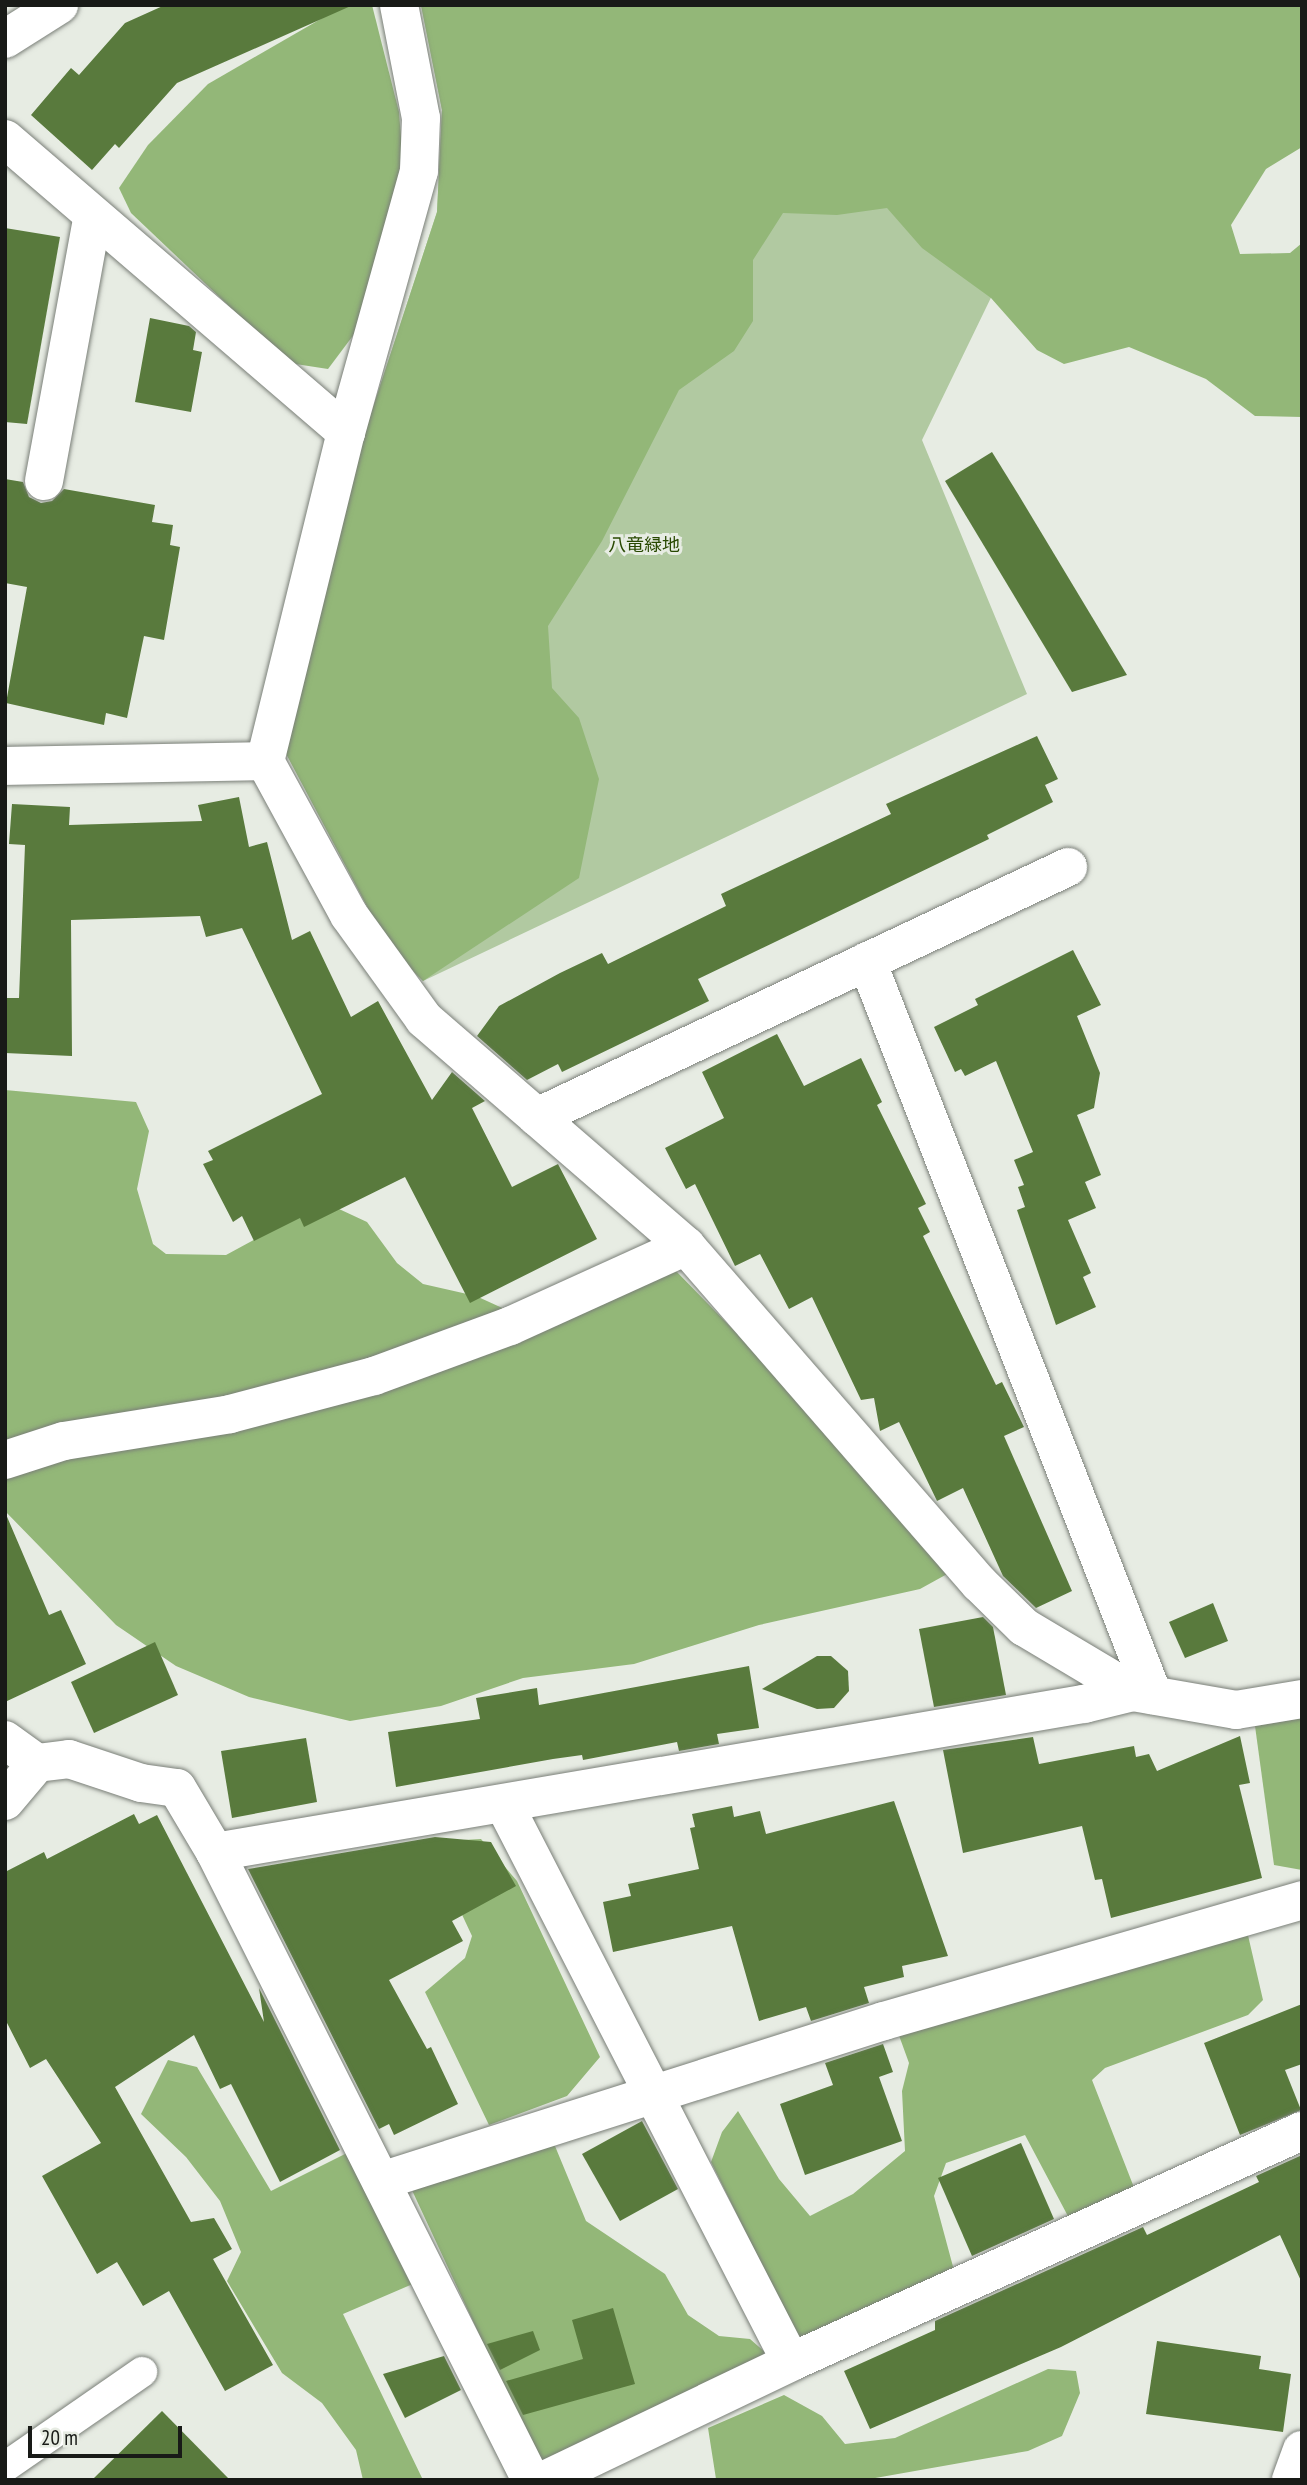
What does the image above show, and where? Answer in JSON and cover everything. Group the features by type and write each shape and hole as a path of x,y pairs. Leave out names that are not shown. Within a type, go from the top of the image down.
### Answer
{"street":[{"path":"5,39 59,5"},
{"path":"398,5 421,118 419,171 346,432 265,761 348,915 424,1019 686,1246 979,1583 1024,1627 1143,1693 1236,1710 1302,1699"},
{"path":"5,139 346,432"},
{"path":"44,481 93,215"},
{"path":"5,766 265,761"},
{"path":"537,1116 1068,867"},
{"path":"867,961 1143,1693"},
{"path":"5,1460 64,1441 230,1414 374,1376 510,1326 686,1246"},
{"path":"215,1852 1143,1693"},
{"path":"5,1740 37,1763"},
{"path":"5,1801 37,1763 69,1759 141,1783 177,1788 215,1852 531,2480"},
{"path":"504,1804 791,2362"},
{"path":"381,2181 884,2021 1302,1900"},
{"path":"545,2480 791,2362 1302,2131"},
{"path":"1291,2480 1302,2450"}],"lane":[{"path":"5,2467 142,2372"}],"green space":[{"path":"345,5 372,5 399,112 402,150 395,204 355,333 328,369 289,363 131,213 119,188 148,145 208,84"},
{"name":"八竜緑地","path":"421,5 1077,120 922,440 1027,694 423,981 388,946 366,429 437,212 442,110"},
{"name":"八竜緑地","path":"421,5 1302,5 1302,147 1266,169 1231,225 1240,254 1290,253 1302,243 1302,417 1255,416 1206,379 1129,347 1064,364 1037,350 991,298 922,248 887,208 837,215 783,213 753,260 753,321 734,351 679,390 602,541 548,626 552,688 579,718 599,779 579,878 423,981 388,946 284,750 366,429 437,212 442,110"},
{"path":"5,1090 136,1102 149,1131 137,1189 153,1244 166,1254 226,1255 324,1202 367,1222 397,1263 423,1284 476,1296 518,1315 378,1368 5,1449"},
{"path":"675,1270 835,1434 949,1573 920,1589 759,1625 634,1664 523,1678 441,1706 350,1721 249,1697 176,1666 116,1625 5,1511 5,1475"},
{"path":"1302,1718 1302,1870 1274,1865 1255,1726"},
{"path":"481,1839 517,1881 600,2057 567,2096 489,2125 425,1992 465,1958 472,1936 428,1842"},
{"path":"1247,1931 1263,2000 1248,2015 1105,2068 1092,2080 1135,2190 1070,2220 1025,2135 946,2163 934,2196 955,2274 798,2339 711,2162 722,2132 738,2111 779,2179 810,2216 853,2194 905,2151 902,2091 909,2063 897,2030"},
{"path":"168,2060 197,2067 271,2191 351,2151 422,2280 343,2314 423,2480 363,2480 356,2450 322,2403 282,2373 227,2281 241,2252 220,2201 186,2157 141,2114"},
{"path":"550,2134 586,2221 665,2274 688,2315 719,2336 750,2339 774,2360 540,2465 410,2186"},
{"path":"1048,2369 1076,2371 1080,2393 1062,2436 1028,2451 864,2480 716,2479 708,2428 784,2395 822,2416 845,2444 895,2438"}],"building":[{"path":"165,5 353,5 177,83 119,148 115,144 92,170 31,115 71,68 79,75 125,23"},
{"path":"5,228 60,237 27,424 5,422"},
{"path":"150,318 189,326 196,332 193,350 202,352 191,412 135,402"},
{"path":"992,452 1127,675 1072,692 945,481"},
{"path":"5,479 23,482 29,497 41,503 52,501 64,489 155,505 152,522 173,525 170,545 180,547 164,640 144,636 127,718 106,713 104,725 6,703 27,587 5,583"},
{"path":"1037,736 1058,779 1045,785 1053,802 987,835 989,839 698,979 709,1001 562,1072 558,1064 527,1080 477,1036 499,1006 560,973 602,953 608,964 726,906 721,894 891,814 886,804"},
{"path":"239,797 249,847 267,842 292,940 310,931 351,1017 378,1001 432,1100 452,1072 485,1101 472,1108 512,1187 558,1164 597,1239 470,1303 405,1177 304,1227 300,1218 254,1241 242,1216 233,1222 203,1164 213,1160 208,1151 322,1094 242,928 206,937 200,916 71,920 72,1056 5,1053 5,998 19,998 25,845 9,844 12,804 70,807 69,825 202,821 198,805"},
{"path":"1073,950 1101,1005 1077,1016 1100,1073 1094,1108 1077,1115 1101,1175 1085,1182 1096,1208 1068,1220 1091,1273 1083,1277 1096,1307 1056,1325 1017,1210 1025,1207 1018,1187 1024,1185 1014,1160 1033,1152 996,1061 965,1076 961,1069 955,1072 934,1027 978,1005 975,999"},
{"path":"777,1034 804,1086 861,1058 882,1102 877,1105 926,1204 918,1208 930,1232 923,1236 996,1385 1002,1382 1024,1427 1004,1436 1072,1591 1036,1608 1003,1576 963,1488 937,1501 899,1422 880,1431 874,1398 861,1400 812,1297 789,1309 760,1254 735,1266 695,1184 686,1189 665,1148 724,1118 702,1072"},
{"path":"5,1512 49,1615 61,1610 86,1664 5,1702"},
{"path":"1213,1603 1228,1641 1185,1658 1169,1622"},
{"path":"983,1617 993,1627 1006,1695 934,1707 919,1629"},
{"path":"155,1642 178,1695 94,1733 71,1682"},
{"path":"817,1656 831,1656 848,1671 849,1691 834,1708 817,1709 762,1689"},
{"path":"749,1666 759,1728 717,1734 719,1744 679,1751 677,1742 583,1760 582,1755 553,1759 396,1787 388,1732 480,1719 476,1698 537,1688 539,1705"},
{"path":"1240,1736 1250,1783 1239,1785 1262,1878 1111,1918 1102,1879 1095,1880 1082,1826 963,1853 943,1750 1033,1737 1039,1764 1134,1746 1136,1757 1149,1754 1157,1771"},
{"path":"306,1738 317,1802 232,1818 221,1751"},
{"path":"894,1801 948,1956 902,1966 904,1977 864,1987 869,2003 811,2021 806,2007 759,2021 732,1926 613,1952 603,1902 631,1896 628,1884 699,1869 690,1828 695,1827 692,1814 732,1806 734,1817 760,1811 766,1834"},
{"path":"134,1814 139,1824 157,1815 264,2022 259,1988 340,2150 280,2182 231,2084 220,2089 194,2035 115,2087 191,2222 214,2218 232,2249 213,2259 273,2365 225,2391 169,2291 143,2306 117,2262 97,2274 42,2176 101,2143 46,2059 30,2068 5,2019 5,1872 44,1852 47,1859"},
{"path":"435,1837 491,1842 516,1886 452,1921 463,1941 389,1980 427,2049 431,2047 458,2104 394,2135 389,2124 379,2129 248,1869"},
{"path":"1302,2004 1302,2064 1285,2070 1301,2110 1240,2135 1204,2043"},
{"path":"883,2044 893,2072 879,2077 902,2141 805,2175 780,2104 833,2085 825,2063"},
{"path":"642,2121 678,2189 620,2221 582,2154"},
{"path":"1021,2143 1054,2219 972,2256 938,2178"},
{"path":"1302,2155 1302,2283 1280,2235 1061,2347 870,2429 844,2371 935,2330 935,2321 1143,2227 1147,2235 1259,2182 1256,2176"},
{"path":"613,2308 635,2384 523,2415 506,2381 583,2359 572,2320"},
{"path":"533,2331 540,2350 500,2370 487,2344"},
{"path":"1157,2341 1261,2356 1259,2369 1291,2374 1283,2432 1146,2414"},
{"path":"444,2356 461,2390 405,2418 383,2374"},
{"path":"162,2411 230,2480 92,2480"}]}
